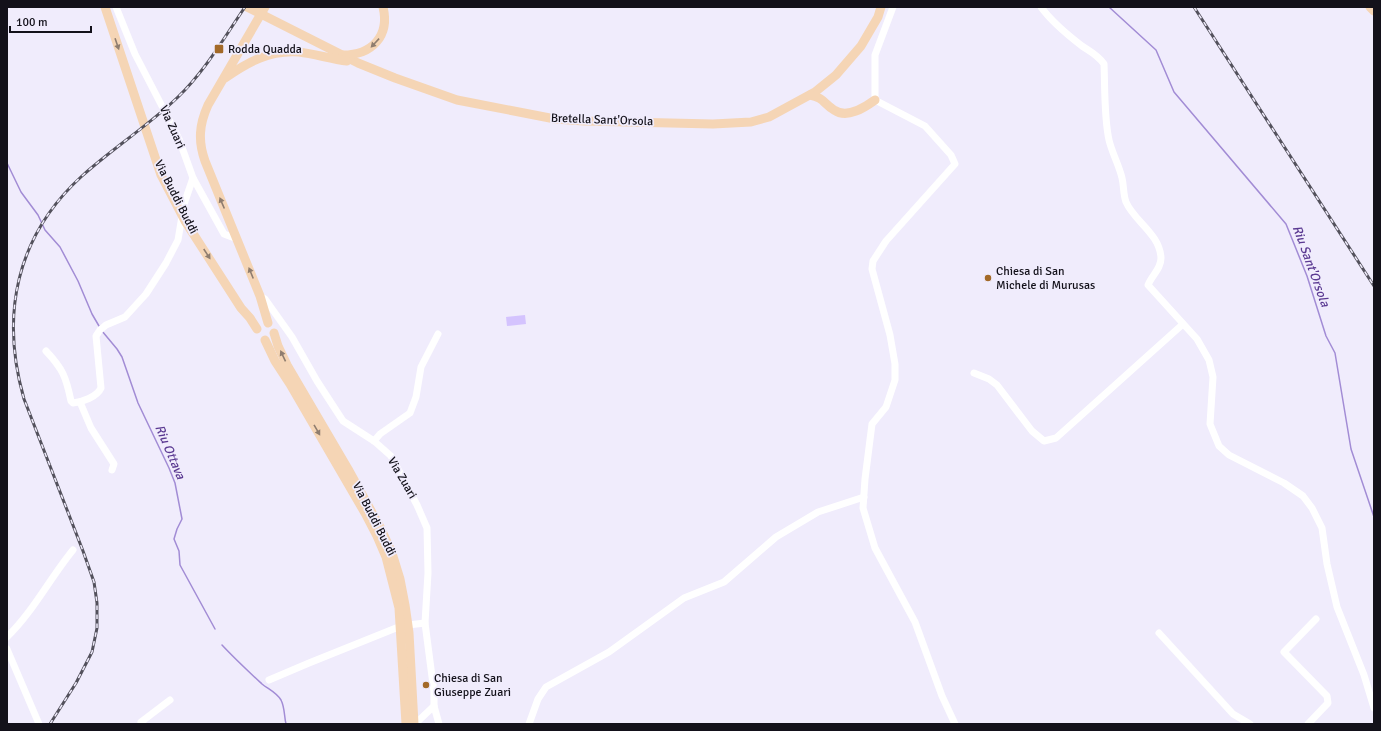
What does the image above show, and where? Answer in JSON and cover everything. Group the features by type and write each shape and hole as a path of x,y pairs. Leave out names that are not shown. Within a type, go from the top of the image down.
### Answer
{"main road":[{"name":"Via Buddi Buddi","path":"104,7 161,175 185,221 241,308 257,329"},
{"name":"Bretella Sant'Orsola","path":"247,7 358,63 394,78 457,100 556,119 713,124 750,122 769,117 810,95 836,75 861,46 879,9"},
{"path":"265,7 204,114 201,123 200,144 205,161 260,296 268,323 273,327 274,333 272,337 265,340 258,337 257,329 263,323 268,323"},
{"path":"340,55 354,55 361,53 377,41 385,27 383,7"},
{"path":"1370,7 1374,11"},
{"path":"223,80 248,63 275,53 299,52 358,63"},
{"path":"824,85 823,92 827,104"},
{"path":"810,95 818,96 835,111 846,112 861,110 875,100"},
{"name":"Via Buddi Buddi","path":"274,333 290,371 323,425 380,527 392,553 400,578 415,724"},
{"name":"Via Buddi Buddi","path":"265,340 275,361 343,473 378,536 386,557 404,626 406,724"}],"street":[{"name":"Via Zuari","path":"116,7 135,54 179,139 193,178 224,234 237,239"},
{"path":"893,7 874,55 875,100 925,126 951,154 955,164 886,241 872,261 872,269 890,335 895,364 895,380 886,407 872,424 863,508 875,548 915,622 942,696 955,724"},
{"path":"1041,7 1046,14 1082,46 1100,57 1104,64 1109,140 1122,178 1126,201 1131,210 1142,222 1157,244 1161,257 1160,266 1151,278 1148,285 1197,339 1209,360 1212,376 1210,424 1219,446 1229,455 1284,483 1303,496 1312,508 1322,528 1327,564 1336,607 1364,676 1374,708"},
{"path":"46,351 58,364 65,377 71,401 73,403 80,402 99,392 101,388 96,336 106,325 124,317 146,294 166,263 178,240 184,204 193,178"},
{"name":"Via Zuari","path":"260,296 265,299 292,337 317,381 343,421 374,441 391,456 417,504 427,528 428,573 425,623 434,706 439,724"},
{"path":"974,373 989,378 997,385 1032,431 1044,441 1056,438 1183,324"},
{"path":"374,441 380,434 410,413 416,397 421,368 438,334"},
{"path":"80,402 91,428 114,464 112,470"},
{"path":"529,724 538,699 546,687 609,652 684,598 724,582 776,537 818,512 864,497"},
{"path":"7,637 18,626 63,561 73,550"},
{"path":"1308,724 1328,703 1327,696 1284,652 1316,619"},
{"path":"269,680 404,626 425,623"},
{"path":"1159,633 1233,714 1250,724"},
{"path":"7,649 39,724"},
{"path":"143,724 142,722 170,700"},
{"path":"415,724 434,706"}],"shaded area":[{"path":"525,315 526,324 507,326 506,317"}],"waterway":[{"name":"Riu Sant'Orsola","path":"1109,7 1156,50 1174,92 1286,224 1307,276 1326,336 1335,353 1351,449 1374,517"},
{"name":"Riu Ottava","path":"7,163 21,192 38,215 45,230 60,247 99,326"},
{"name":"Riu Ottava","path":"102,331 122,357 138,403 175,483 182,519 174,539 179,551 180,565 215,629"},
{"name":"Riu Ottava","path":"222,645 262,684 279,697 283,706 286,724"}],"railway":[{"path":"50,724 76,683 92,652 97,628 97,603 94,582 83,551 24,399 17,368 14,337 14,307 19,278 28,251 42,224 60,199 82,176 167,108 188,87 214,54 245,7"},
{"path":"1194,7 1374,286"}],"place":[{"name":"Rodda Quadda","path":"219,49"},
{"name":"Chiesa di San Michele di Murusas","path":"988,278"},
{"name":"Chiesa di San Giuseppe Zuari","path":"426,685"}]}
